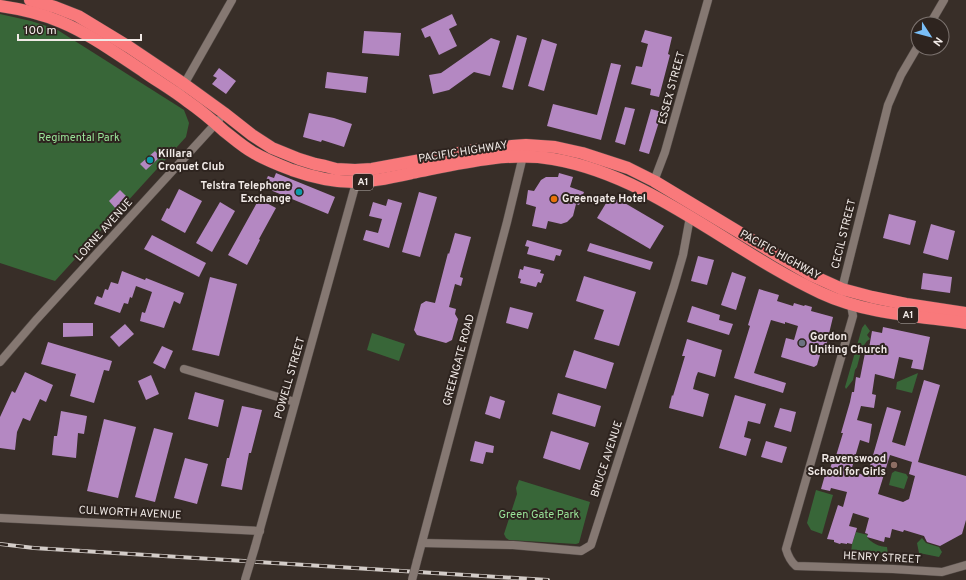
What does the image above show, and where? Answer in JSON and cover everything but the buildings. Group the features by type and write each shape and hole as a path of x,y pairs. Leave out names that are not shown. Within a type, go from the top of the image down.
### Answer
{"highway":[{"name":"PACIFIC HIGHWAY","path":"30,0 55,7 78,16 142,55 224,112 252,135 272,148 299,159 336,169 356,170 372,169 475,150 525,151 596,170 628,183 647,192 690,217 791,278 823,294 851,305 896,314 966,323"},
{"name":"PACIFIC HIGHWAY","path":"0,6 38,14 72,27 92,38 178,94 243,146 274,163 312,176 332,181 356,182 386,178 525,151 555,147 582,152 628,168 654,181 811,275 842,289 872,297 966,313"}],"street":[{"path":"178,94 232,0"},
{"name":"ESSEX STREET","path":"654,181 666,152 708,0"},
{"path":"935,16 944,0"},
{"name":"CECIL STREET","path":"842,289 888,105 901,76 912,56"},
{"name":"LORNE AVENUE","path":"0,362 36,320 216,124 224,112"},
{"name":"GREENGATE ROAD","path":"412,580 423,543 525,151"},
{"name":"POWELL STREET","path":"245,580 260,531 356,182"},
{"name":"BRUCE AVENUE","path":"423,543 505,545 580,551 591,545 674,286 683,255 690,217"},
{"path":"842,289 851,305"},
{"name":"HENRY STREET","path":"851,305 853,316 786,549 788,557 796,566 942,572 966,564"},
{"path":"184,369 295,402"},
{"name":"CULWORTH AVENUE","path":"0,518 260,531"}],"green space":[{"name":"Regimental Park","path":"0,14 31,21 56,29 184,110 189,123 186,137 55,281 0,263"},
{"path":"865,324 870,331 867,335 870,339 862,348 853,380 846,389 845,387 862,328"},
{"path":"372,333 405,344 399,361 367,350"},
{"path":"918,373 912,393 896,389 897,382"},
{"path":"895,471 906,474 908,477 904,489 889,485 892,473"},
{"name":"Green Gate Park","path":"519,480 590,502 579,543 509,540 506,538 504,534 517,494 516,488"},
{"path":"816,490 833,495 822,534 811,530 807,523"},
{"path":"856,532 868,535 867,537 873,543 887,547 888,555 851,553"},
{"path":"922,538 926,543 939,547 942,552 939,557 919,553 917,543"}],"railway":[{"path":"0,544 34,548 548,580"}],"place":[{"name":"Killara Croquet Club","path":"150,160"},
{"name":"Telstra Telephone Exchange","path":"299,192"},
{"name":"Greengate Hotel","path":"554,199"},
{"name":"Gordon Uniting Church","path":"802,343"},
{"name":"Ravenswood School for Girls","path":"894,465"}]}
